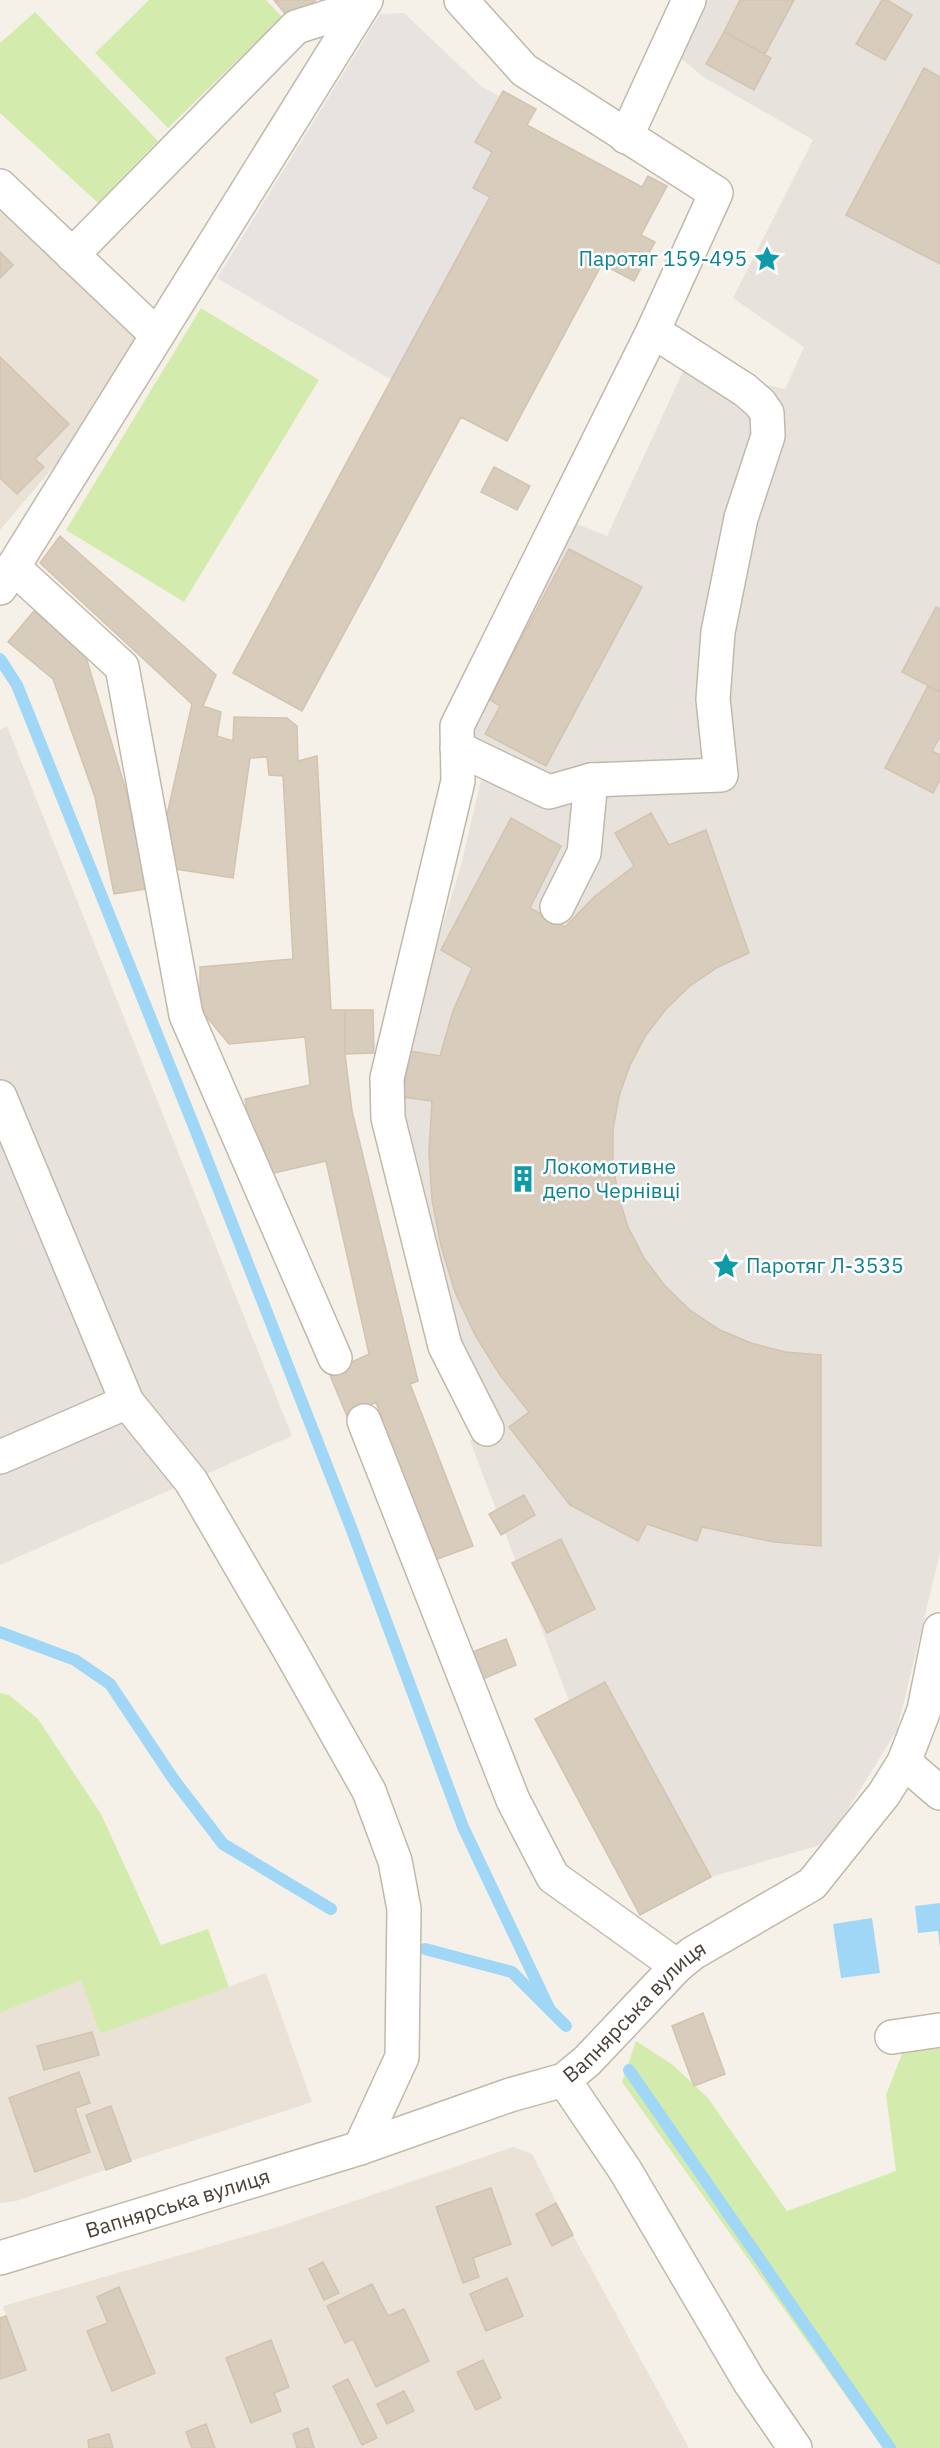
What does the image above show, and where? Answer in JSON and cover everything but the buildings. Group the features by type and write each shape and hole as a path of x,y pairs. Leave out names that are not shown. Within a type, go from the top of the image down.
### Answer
{"street":[{"path":"461,0 524,70 716,193 653,331 457,726 458,781 387,1078 388,1118 446,1346 487,1429"},
{"path":"626,136 689,0"},
{"path":"72,255 296,27 364,3"},
{"path":"334,1358 186,1015 122,667 7,577 364,3"},
{"path":"0,186 157,335"},
{"path":"458,748 549,792 591,780 721,775 713,699 718,632 741,518 768,436 767,413 760,403 745,390 653,331"},
{"path":"557,907 584,853 591,780"},
{"path":"0,1097 127,1402 191,1481 369,1791 395,1861 404,1909 402,2056 360,2148"},
{"path":"0,1457 127,1402"},
{"path":"364,1421 513,1800 553,1877 676,1966"},
{"name":"Вапнярська вулиця","path":"0,2258 360,2148 510,2095 564,2080 587,2061 676,1966 693,1953 812,1884 884,1794 920,1741 940,1629"},
{"path":"920,1741 940,1793"},
{"path":"892,2037 940,2030"},
{"path":"564,2080 625,2170 749,2381 795,2448"}],"shaded area":[{"path":"704,0 940,0 940,1553 897,1730 827,1843 711,1877 640,1915 535,1719 569,1701 470,1441 487,1429 388,1118 400,1062 460,869 487,755 472,730 577,524 607,536 685,367 785,389 804,347 733,298 813,140 702,76 677,55"},
{"path":"404,13 482,87 499,96 475,142 492,152 473,188 490,197 392,380 217,278 380,14"},
{"path":"0,201 141,338 84,431 0,530"},
{"path":"7,726 292,1436 0,1565 0,730"},
{"path":"266,1973 312,2102 16,2201 0,2203 0,2013 81,1979 100,2034"},
{"path":"513,2147 532,2154 573,2235 689,2448 0,2448 0,2318 6,2315 3,2306 281,2226"}],"green space":[{"path":"149,0 266,0 282,17 168,128 95,53"},
{"path":"35,12 158,141 98,203 0,113 0,43"},
{"path":"201,308 319,380 184,602 66,530"},
{"path":"0,1693 9,1695 38,1719 101,1814 161,1945 208,1929 229,1987 100,2034 81,1980 0,2013"},
{"path":"636,2041 673,2065 708,2098 787,2211 896,2171 886,2095 905,2046 940,2049 940,2448 883,2448 622,2082"}],"water":[{"path":"940,1903 940,1948 938,1931 918,1933 915,1906"},
{"path":"872,1918 880,1973 841,1978 833,1924"}],"waterway":[{"path":"0,659 17,685 199,1139 352,1530 463,1827 549,2008"},
{"path":"0,1632 75,1660 110,1684 174,1780 223,1844 331,1909"},
{"path":"425,1949 512,1972 566,2026"},
{"path":"629,2070 890,2448"}],"place":[{"name":"Паротяг 159-495","path":"767,259"},
{"name":"Локомотивне депо Чернівці","path":"523,1179"},
{"name":"Паротяг Л-3535","path":"726,1266"}]}
